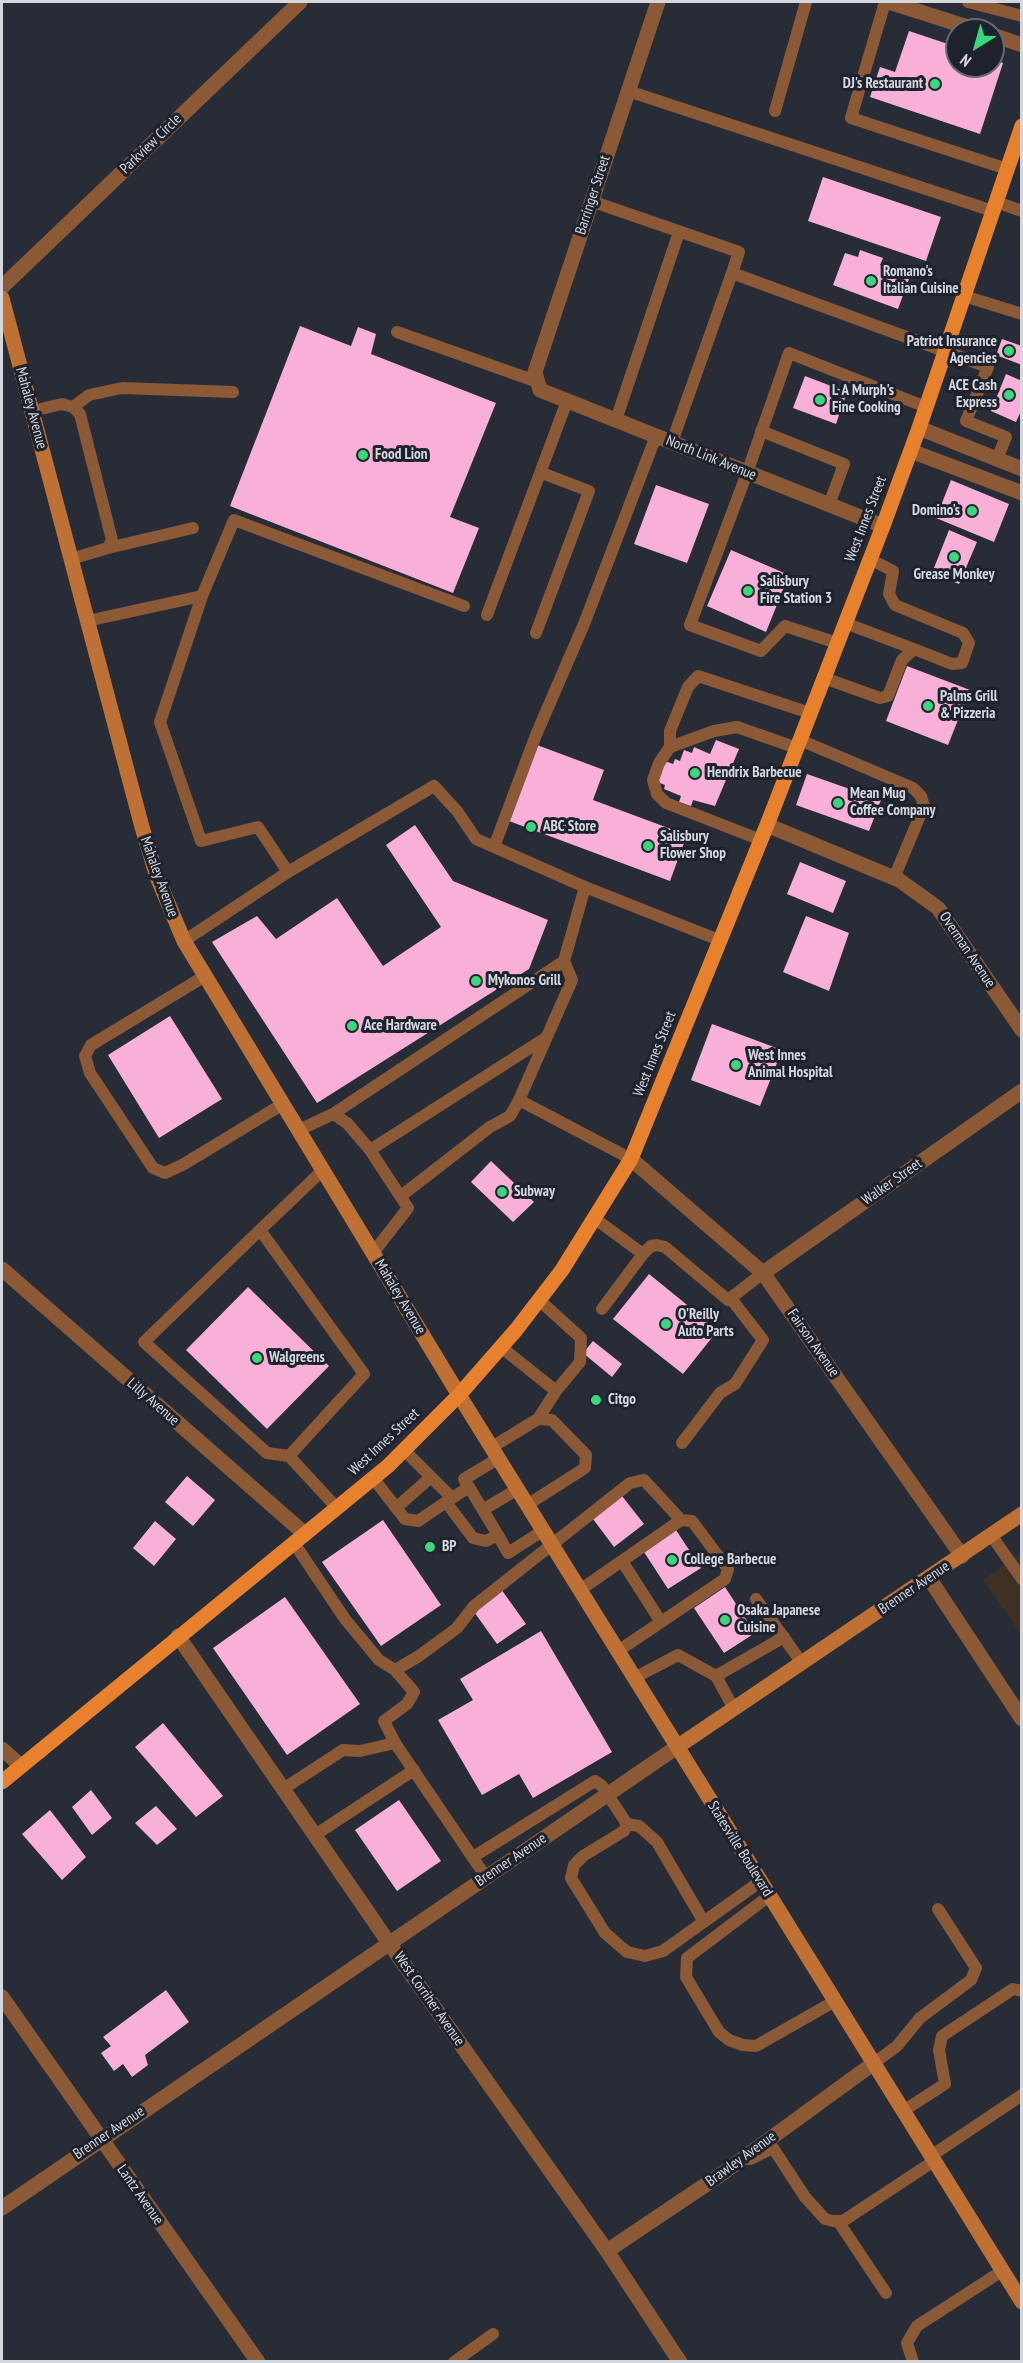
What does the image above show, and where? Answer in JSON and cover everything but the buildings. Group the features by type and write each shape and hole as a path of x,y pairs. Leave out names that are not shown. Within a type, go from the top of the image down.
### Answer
{"main road":[{"name":"West Innes Street","path":"2,1782 337,1508 404,1450 459,1395 539,1300 631,1160 764,832 911,451 1007,169 1017,155 1022,126"}],"street":[{"name":"Parkview Circle","path":"2,287 300,2"},
{"name":"Barringer Street","path":"539,386 535,372 658,2"},
{"path":"887,2 909,5 945,18"},
{"path":"1005,39 1022,45"},
{"name":"Mahaley Avenue","path":"2,298 157,877 184,941 459,1395"},
{"name":"North Link Avenue","path":"539,386 567,401 882,526"},
{"path":"919,428 1022,469"},
{"path":"911,451 1022,493"},
{"name":"Overman Avenue","path":"764,832 894,878 939,908 1022,1030"},
{"name":"Walker Street","path":"763,1273 1022,1091"},
{"name":"Fairson Avenue","path":"631,1160 763,1273 962,1556"},
{"name":"Lilly Avenue","path":"2,1269 299,1538"},
{"name":"Statesville Boulevard","path":"459,1395 1022,2302"},
{"name":"Brenner Avenue","path":"2,2208 100,2139 1022,1514"},
{"path":"929,1578 1022,1719"},
{"name":"West Corriher Avenue","path":"178,1636 389,1943 607,2251 680,2361"},
{"path":"2,1749 20,1766"},
{"name":"Lantz Avenue","path":"2,1997 258,2361"},
{"name":"Brawley Avenue","path":"607,2251 723,2173 874,2063"}],"lane":[{"path":"775,111 806,2"},
{"path":"887,2 851,118 1007,169"},
{"path":"968,2 1021,16"},
{"path":"628,91 994,206 1022,211"},
{"path":"591,201 739,252 672,442"},
{"path":"616,420 680,232"},
{"path":"732,273 988,367 966,421 1006,437 998,459"},
{"path":"964,296 1022,314"},
{"path":"397,332 539,386"},
{"path":"837,643 785,626 760,651 690,625 789,353 926,407"},
{"path":"73,407 89,395 122,388 233,392"},
{"path":"487,615 567,401"},
{"path":"32,411 62,404 73,407 80,414 110,528 112,540 108,548"},
{"path":"761,431 844,464 829,505"},
{"path":"494,847 536,735 584,624 656,436"},
{"path":"536,633 589,491 542,473"},
{"path":"288,872 258,827 201,841 160,722 202,596 234,520 464,606"},
{"path":"71,560 108,548 194,528"},
{"path":"845,623 952,664 962,663 969,643 963,633 895,605 889,594 893,571 870,559"},
{"path":"87,621 202,596"},
{"path":"824,678 880,698 888,696 902,660 914,649"},
{"path":"764,832 661,800 653,780 659,763 670,747 670,731 688,687 698,676 810,714"},
{"path":"670,747 714,731 737,727 798,744 913,788 921,796 924,806 894,878"},
{"path":"184,941 288,872 434,786 458,811 476,839 585,887 719,940"},
{"path":"401,1196 490,1128 510,1116 572,981 564,961 585,887"},
{"path":"299,1130 333,1114 564,961"},
{"path":"205,976 91,1045 85,1056 90,1073 153,1168 165,1173 184,1164 283,1104"},
{"path":"370,1150 545,1039"},
{"path":"519,1100 631,1160"},
{"path":"333,1114 346,1123 370,1150 408,1208 374,1253"},
{"path":"323,1170 144,1342 267,1453 289,1456 337,1508"},
{"path":"594,1218 643,1254"},
{"path":"260,1230 364,1374 289,1456"},
{"path":"602,1309 643,1254 651,1246 657,1245 665,1248 728,1300 732,1300 763,1340 735,1384 720,1393 682,1443"},
{"path":"732,1300 742,1288 763,1273"},
{"path":"539,1300 581,1338 580,1362 556,1391 538,1419 464,1479 484,1509 508,1553 544,1530"},
{"path":"501,1347 556,1391"},
{"path":"527,1505 585,1468 585,1455 577,1446 552,1420 538,1419"},
{"path":"404,1450 431,1477 473,1538 486,1541 498,1535"},
{"path":"396,1508 431,1477"},
{"path":"373,1478 405,1519 418,1521 469,1487"},
{"path":"394,1670 419,1656 458,1628 474,1606 630,1484 645,1480 681,1520"},
{"path":"484,1509 518,1489"},
{"path":"580,1590 681,1520 692,1521 728,1569 725,1579 618,1651"},
{"path":"991,1535 1022,1579"},
{"path":"299,1538 345,1619 379,1660 394,1670 414,1692 407,1704 384,1721 394,1743 486,1877"},
{"path":"622,1561 661,1622"},
{"path":"756,1599 802,1663"},
{"path":"716,1676 784,1637"},
{"path":"634,1678 678,1654 716,1676 734,1708"},
{"path":"283,1789 343,1750 360,1751 394,1743"},
{"path":"315,1835 414,1770"},
{"path":"473,1857 595,1781 608,1794 627,1824 639,1826 657,1842 704,1922"},
{"path":"627,1824 624,1831 584,1856 571,1871 571,1878 605,1934 627,1952 645,1956 663,1951 761,1881"},
{"path":"510,1833 523,1852"},
{"path":"769,1896 693,1951 687,1958 686,1977 719,2032 729,2040 743,2046 756,2046 835,2001"},
{"path":"874,2063 897,2046 920,2018 972,1980 976,1968 938,1909"},
{"path":"903,2111 945,2084 939,2050 942,2036 1017,1990"},
{"path":"723,2173 773,2148 805,2197 825,2219 843,2221 1022,2095"},
{"path":"838,2221 886,2294"},
{"path":"913,2361 907,2343 917,2326 1002,2271"},
{"path":"454,2361 493,2334"}],"shaded area":[{"path":"1021,1553 1021,1634 983,1580"}],"place":[{"name":"DJ's Restaurant","path":"935,84"},
{"name":"Romano's Italian Cuisine","path":"871,281"},
{"name":"Patriot Insurance Agencies","path":"1009,351"},
{"name":"ACE Cash Express","path":"1009,395"},
{"name":"L A Murph's Fine Cooking","path":"820,400"},
{"name":"Food Lion","path":"363,455"},
{"name":"Domino's","path":"972,511"},
{"name":"Grease Monkey","path":"954,557"},
{"name":"Salisbury Fire Station 3","path":"748,591"},
{"name":"Palms Grill & Pizzeria","path":"928,706"},
{"name":"Hendrix Barbecue","path":"695,773"},
{"name":"Mean Mug Coffee Company","path":"838,803"},
{"name":"ABC Store","path":"531,827"},
{"name":"Salisbury Flower Shop","path":"648,846"},
{"name":"Mykonos Grill","path":"476,981"},
{"name":"Ace Hardware","path":"352,1026"},
{"name":"West Innes Animal Hospital","path":"736,1065"},
{"name":"Subway","path":"502,1192"},
{"name":"O'Reilly Auto Parts","path":"666,1324"},
{"name":"Walgreens","path":"257,1358"},
{"name":"Citgo","path":"596,1400"},
{"name":"BP","path":"430,1547"},
{"name":"College Barbecue","path":"672,1560"},
{"name":"Osaka Japanese Cuisine","path":"725,1620"}]}
